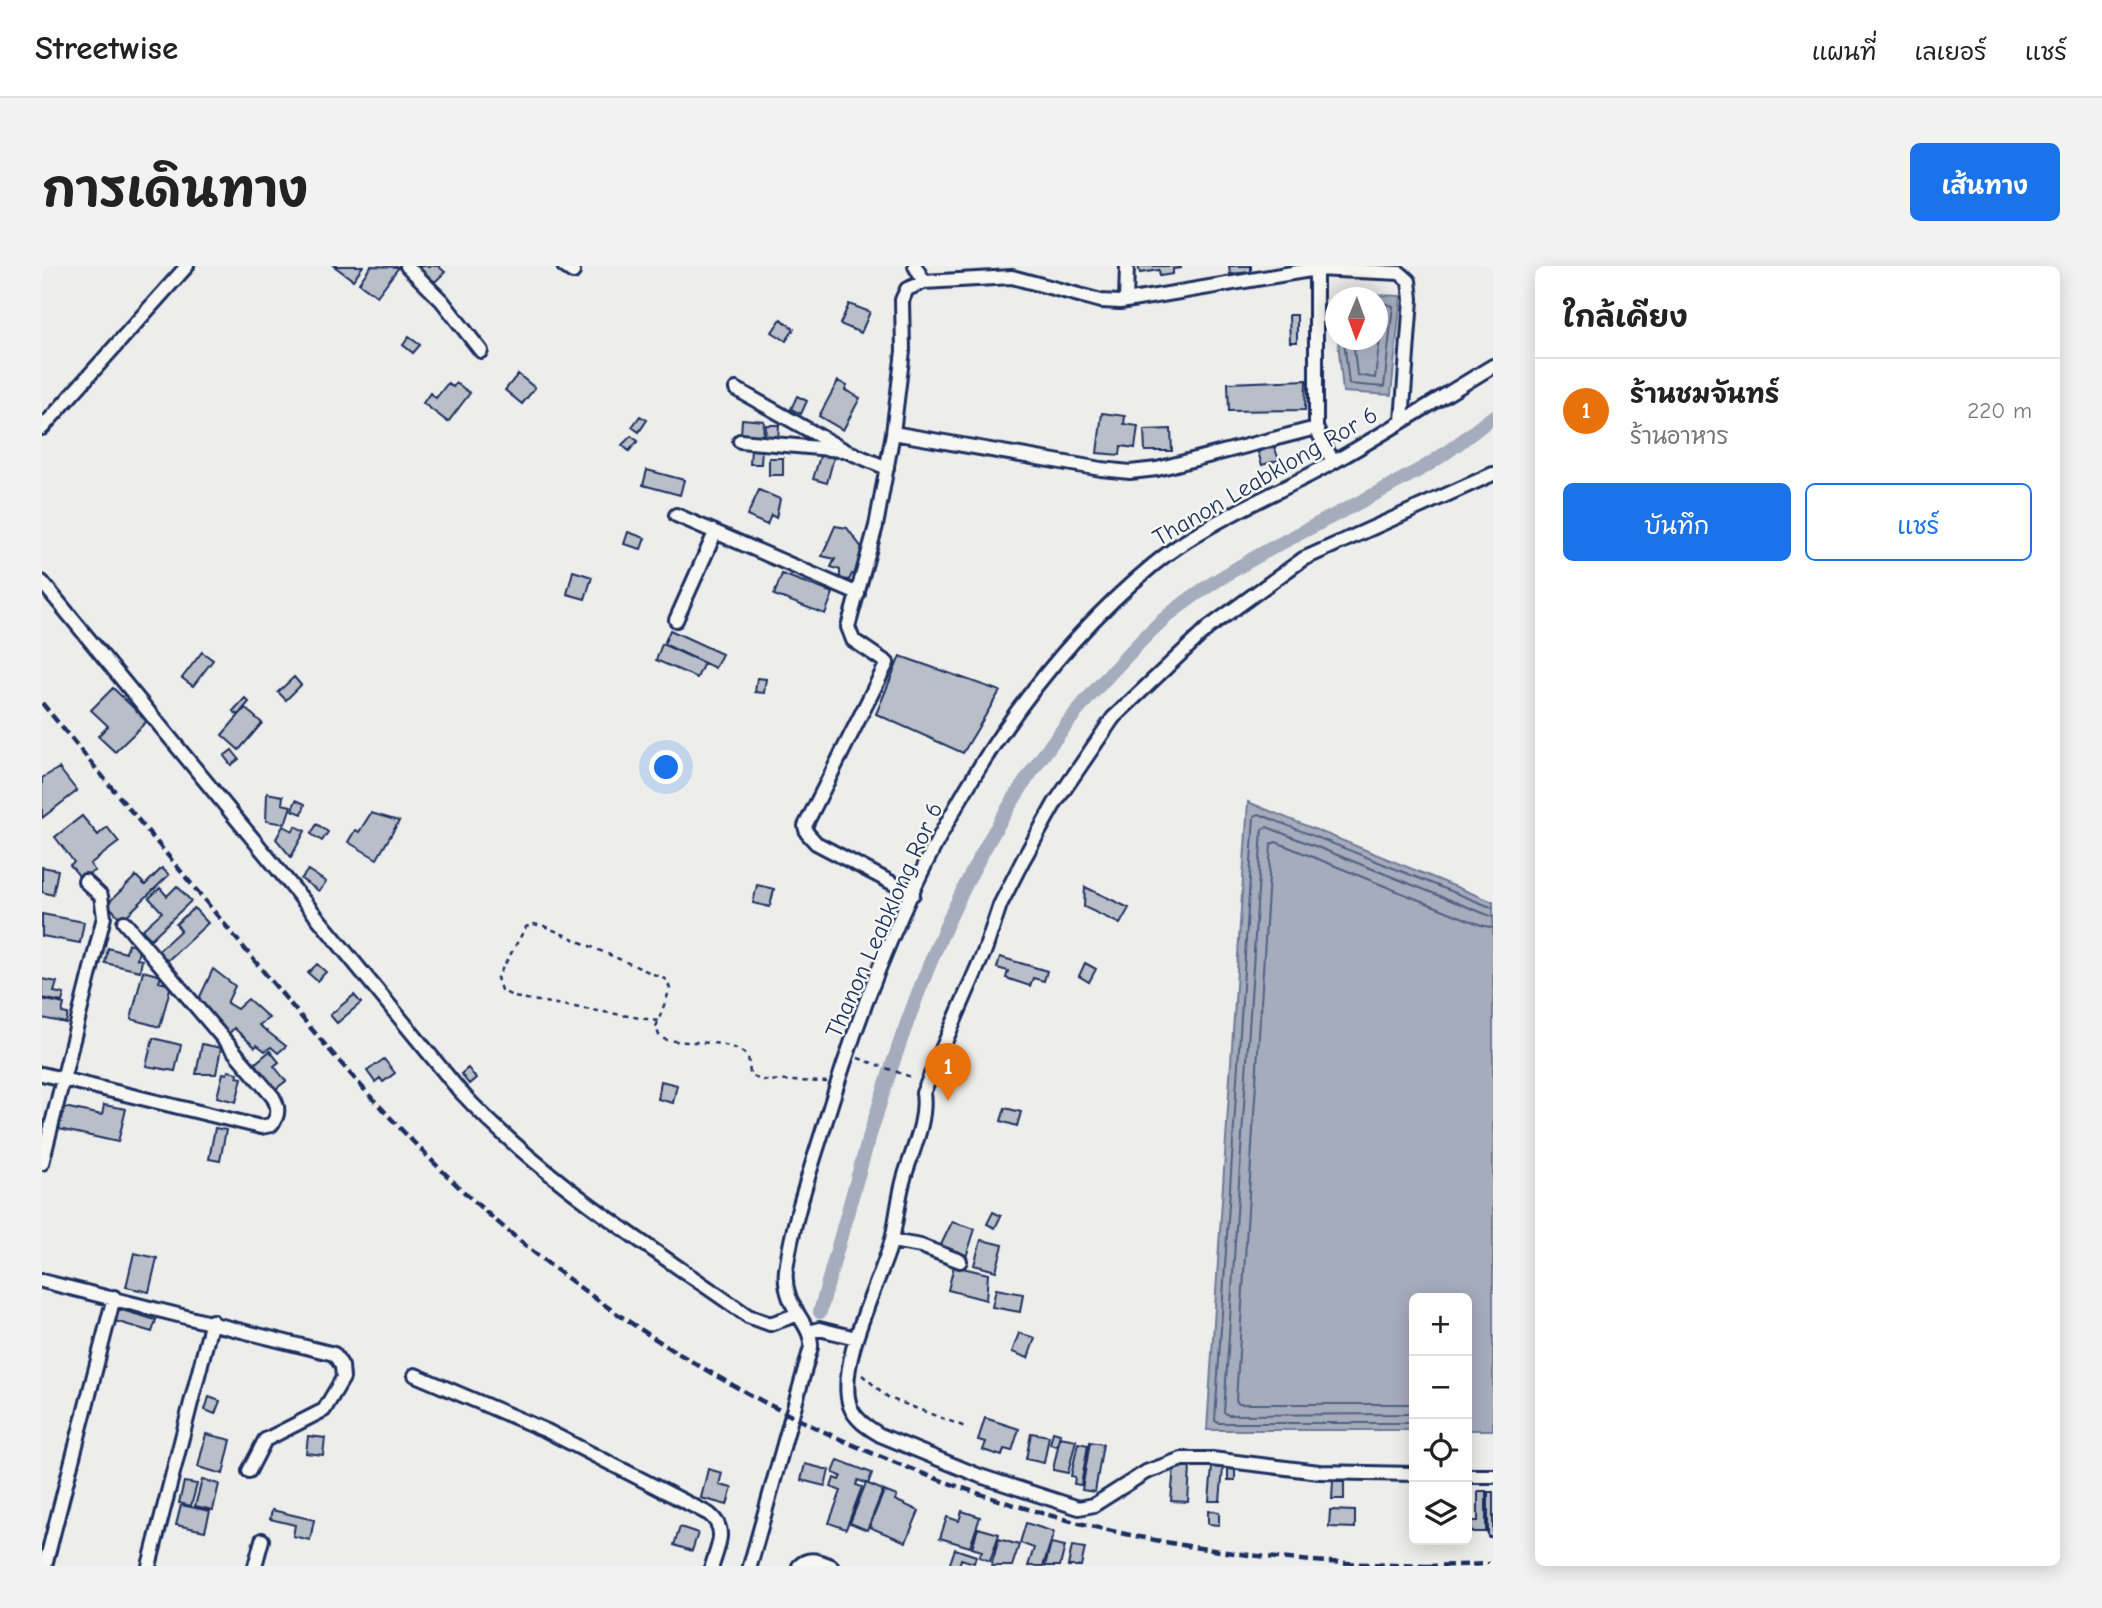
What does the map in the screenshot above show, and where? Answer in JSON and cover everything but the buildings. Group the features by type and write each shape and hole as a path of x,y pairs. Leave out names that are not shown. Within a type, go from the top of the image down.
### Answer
{"street":[{"path":"42,428 187,266"},
{"path":"407,266 442,301 481,351"},
{"path":"915,266 924,282"},
{"path":"1126,302 1127,266"},
{"path":"1316,269 1316,428 1333,462"},
{"path":"912,894 817,843 810,838 805,826 887,663 850,636 848,627 887,468 903,351 902,300 907,289 924,282 1015,272 1101,301 1126,302 1316,269 1400,273 1409,281 1411,299 1402,421"},
{"name":"Thanon Leabklong Ror 6","path":"809,1332 796,1315 787,1293 788,1261 803,1196 837,1084 912,894 974,773 994,743 1040,681 1084,632 1153,565 1198,534 1333,462 1493,366"},
{"path":"736,389 844,450 887,468"},
{"path":"893,433 1052,462 1130,472 1157,469 1316,428"},
{"path":"740,441 844,450"},
{"path":"1409,1474 1319,1472 1212,1459 1182,1459 1136,1477 1091,1506 1079,1507 980,1476 871,1430 857,1417 850,1405 852,1361 856,1338 892,1241 898,1200 923,1116 923,1093 985,950 1000,905 1055,803 1113,718 1208,628 1303,559 1493,474"},
{"path":"677,515 858,594"},
{"path":"676,620 715,533"},
{"path":"42,582 459,1090 492,1126 575,1194 748,1316 770,1324 796,1315"},
{"path":"42,1163 105,914 102,896 85,881"},
{"path":"42,1074 261,1127 271,1125 277,1116 273,1097 124,922"},
{"path":"892,1241 921,1246 960,1261"},
{"path":"42,1281 330,1352 342,1366 342,1380 324,1410 265,1440 250,1471"},
{"path":"45,1566 114,1297"},
{"path":"149,1566 212,1321"},
{"path":"750,1566 809,1354 809,1332 819,1329 856,1338"},
{"path":"415,1375 547,1431 709,1514 716,1519 721,1532 712,1566"},
{"path":"1472,1476 1493,1476"},
{"path":"255,1566 262,1540"},
{"path":"803,1563 831,1566"}],"path":[{"path":"658,1021 514,997 500,990 497,978 526,928 533,924 544,926 667,980 670,989 658,1021 657,1034 664,1039 703,1041 746,1053 750,1073 759,1080 820,1080 837,1084"},
{"path":"847,1055 902,1074"},
{"path":"852,1361 872,1385 889,1398 968,1428"}],"water":[{"path":"1388,296 1401,296 1391,395 1343,392 1339,350 1388,350"},
{"path":"1248,802 1493,902 1493,1430 1472,1430 1472,1293 1409,1293 1409,1430 1207,1430"}],"waterway":[{"path":"820,1312 868,1141 926,974 961,894 1003,817 1051,744 1109,675 1149,632 1176,609 1205,588 1267,551 1426,466 1493,417"}],"railway":[{"path":"42,703 305,1021 392,1120 486,1212 562,1274 642,1330 726,1381 814,1427 905,1467 998,1500 1092,1526 1218,1551 1307,1560 1427,1566"},
{"path":"1427,1566 1493,1564"}],"place":[{"name":"ร้านชมจันทร์","path":"948,1101"}]}
